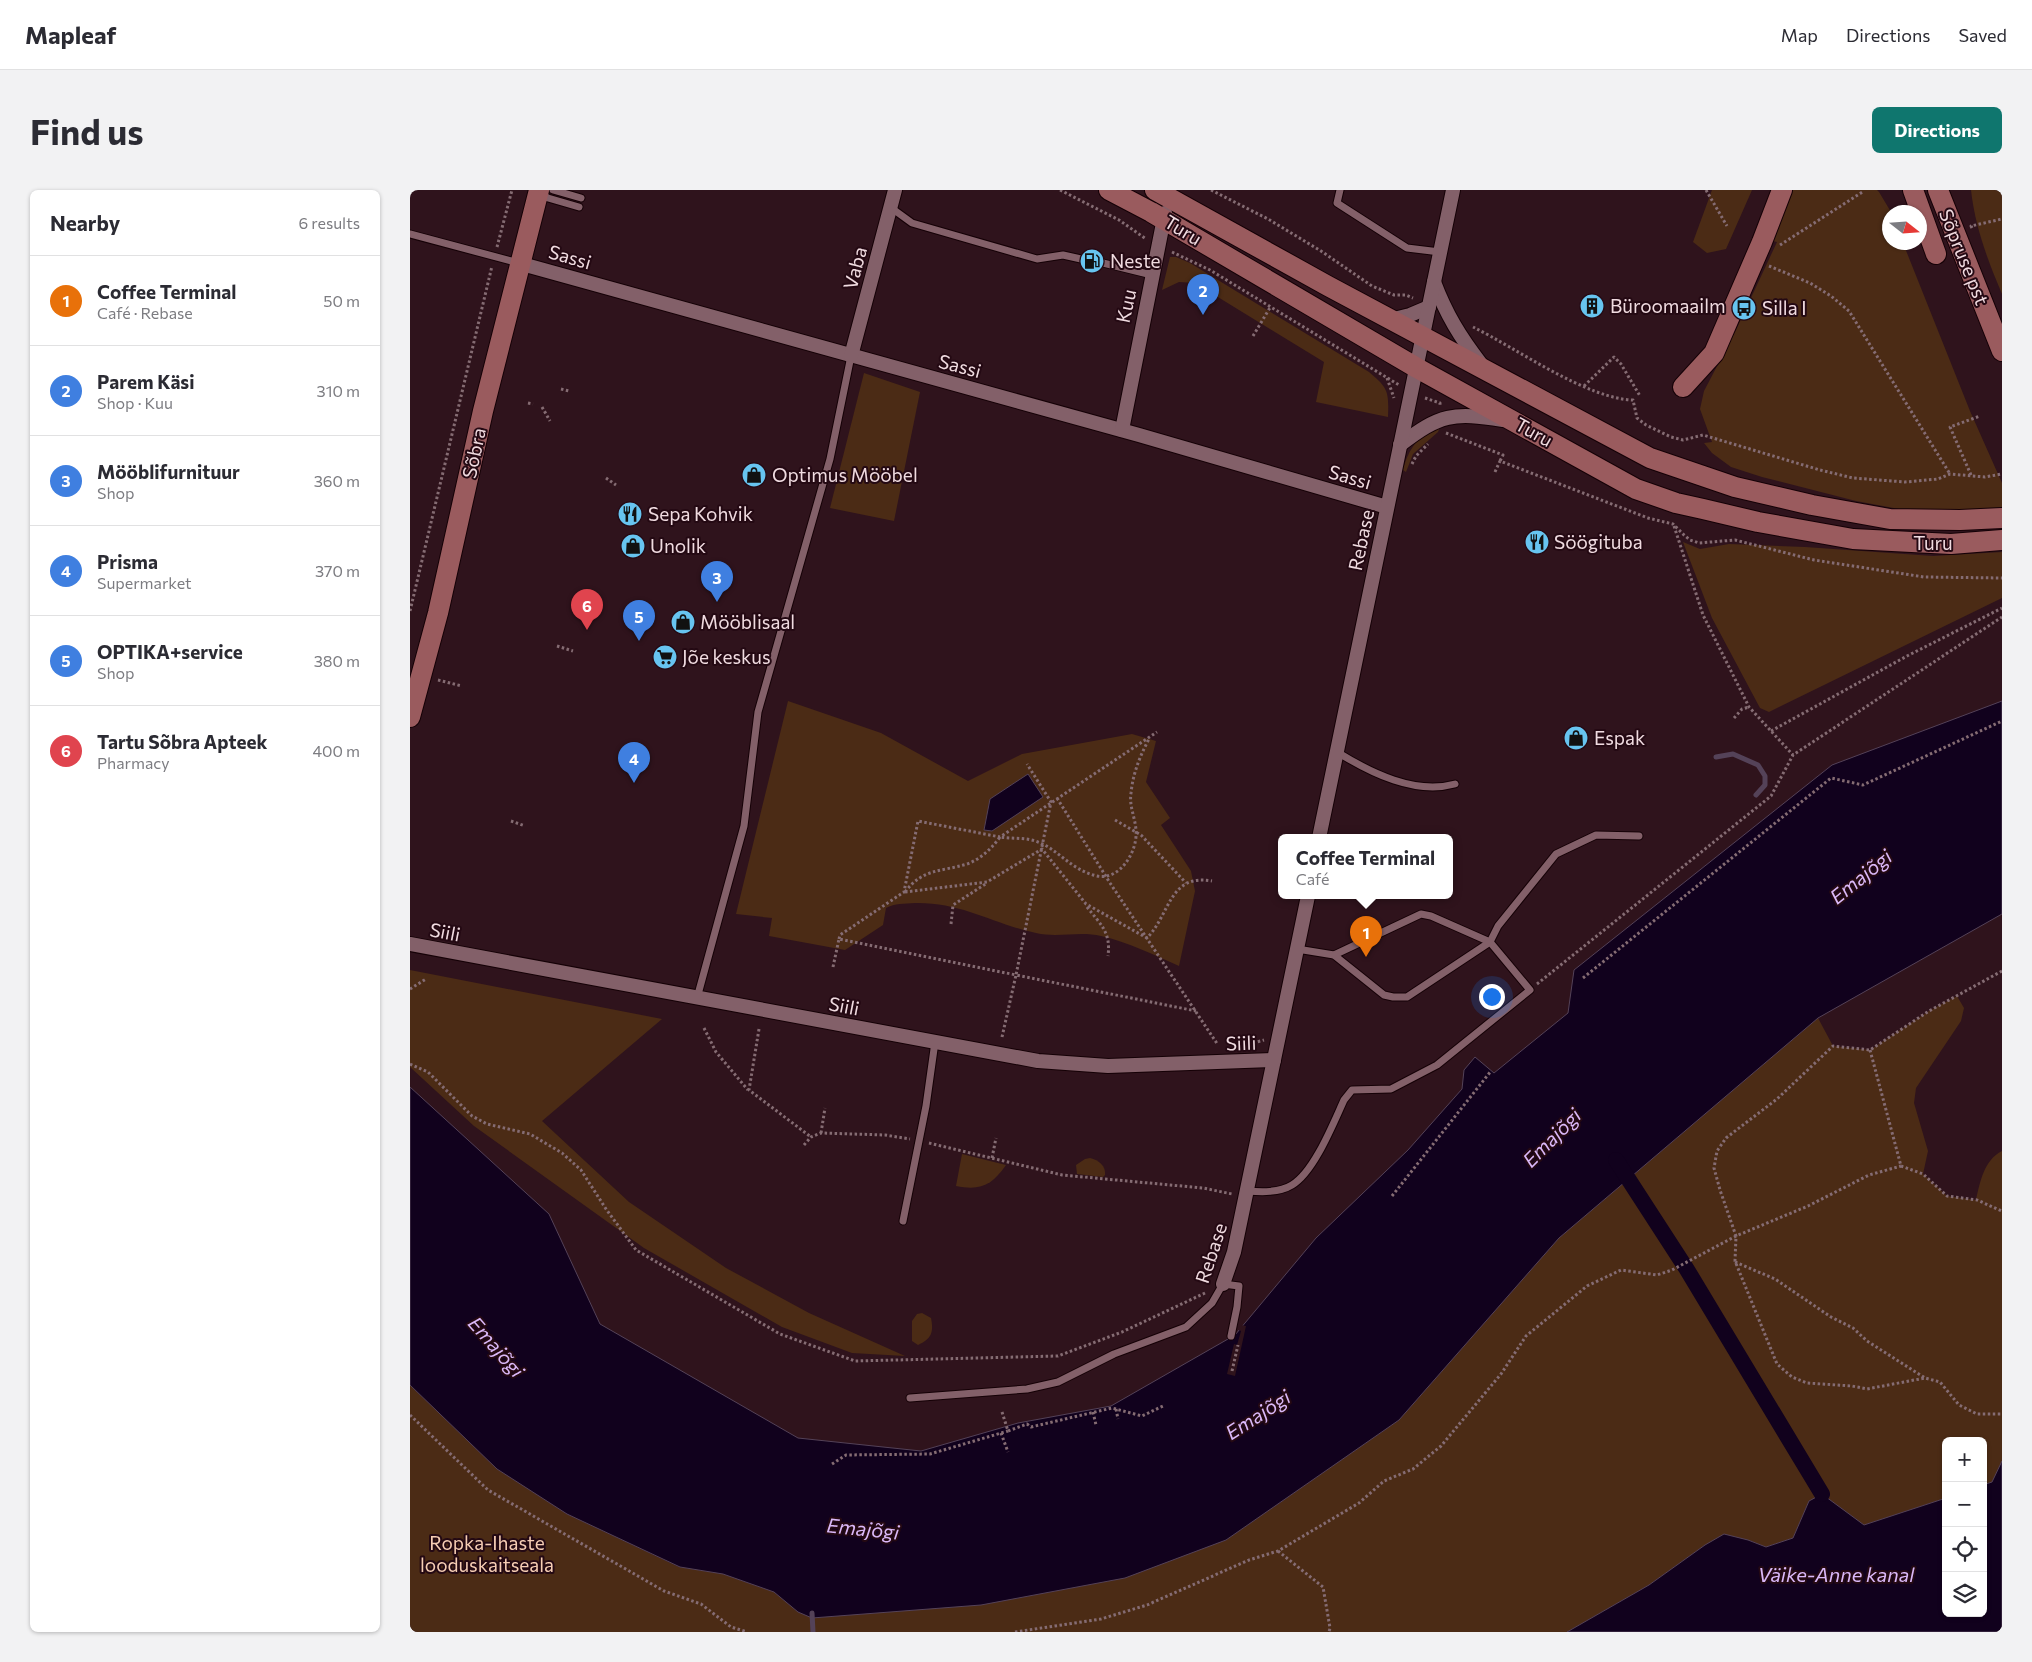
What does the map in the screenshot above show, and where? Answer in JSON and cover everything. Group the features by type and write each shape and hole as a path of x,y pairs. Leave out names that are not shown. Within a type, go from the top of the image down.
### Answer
{"main road":[{"name":"Turu","path":"1109,190 1163,219 1417,368 1636,489 1676,503 1758,522 1853,539 1951,544 2002,540"},
{"path":"1683,387 1714,353 1762,242 1782,190"},
{"path":"1904,190 1911,205"},
{"name":"Sõpruse pst","path":"1913,190 1936,254"},
{"name":"Sõpruse pst","path":"1938,190 2002,351"},
{"path":"1944,190 1966,264"},
{"name":"Sõbra","path":"410,717 438,613 483,411 522,264 545,191"},
{"name":"Turu","path":"1164,192 1390,320 1650,458 1734,487 1812,505 1890,519 1960,520 2002,518"},
{"path":"1927,237 1936,254 1966,264"}],"street":[{"name":"Vaba","path":"851,356 895,190"},
{"name":"Rebase","path":"1320,834 1453,190"},
{"name":"Kuu","path":"1122,430 1163,219 1164,192"},
{"name":"Sassi","path":"522,264 1122,430 1387,507"},
{"path":"1434,282 1446,313 1486,371"},
{"path":"1390,320 1410,315 1429,307"},
{"path":"1400,445 1423,427 1443,418 1474,416 1517,422"},
{"name":"Rebase","path":"1223,1284 1234,1252 1307,899"},
{"name":"Siili","path":"410,944 1038,1060 1108,1066 1274,1060"}],"lane":[{"path":"1340,190 1337,203 1408,248 1440,252"},
{"path":"545,191 581,198"},
{"path":"545,191 548,198 579,206"},
{"path":"890,207 912,223 1037,258 1063,255 1082,259"},
{"path":"410,234 522,264"},
{"path":"1103,264 1152,275"},
{"path":"698,998 744,826 758,712 830,458 851,356"},
{"path":"1337,752 1366,769 1412,784 1434,787 1455,784"},
{"path":"1297,949 1334,955 1384,995 1407,997 1490,942 1498,926 1556,854 1596,835 1638,836"},
{"path":"1246,1194 1269,1192 1292,1186 1308,1171 1344,1100 1352,1090 1391,1089 1437,1066 1530,990 1490,942 1430,916 1421,914 1334,955"},
{"path":"903,1221 919,1140 934,1042"},
{"path":"1223,1284 1240,1286 1238,1307 1231,1336"},
{"name":"Rebase","path":"910,1398 1027,1389 1058,1382 1114,1354 1186,1327 1212,1303 1223,1284"}],"path":[{"path":"410,611 512,190"},
{"path":"1060,190 1119,220 1158,246 1190,259 1370,366 1411,393 1440,403 1445,432 1503,455 1500,461"},
{"path":"1706,190 1727,226"},
{"path":"1774,249 1864,191"},
{"path":"1971,226 2002,219"},
{"path":"1760,262 1810,283 1831,296 1849,311 1950,474"},
{"path":"1253,336 1271,306"},
{"path":"1584,386 1614,357 1621,364 1640,396"},
{"path":"561,389 568,391"},
{"path":"528,403 533,404"},
{"path":"542,407 550,421"},
{"path":"1972,476 1950,427 1980,416"},
{"path":"1683,440 1703,435 1820,470 1872,481 1905,482 1938,479 1950,474 1985,477 2002,474"},
{"path":"606,478 616,485"},
{"path":"1673,524 1703,615 1749,707 1793,755"},
{"path":"1771,731 1907,656 2002,608"},
{"path":"1530,990 1771,796 1793,755 2002,617"},
{"path":"557,646 573,651"},
{"path":"430,678 462,686"},
{"path":"1734,718 1742,709 1749,707"},
{"path":"1583,978 1831,778 1863,785 2002,721"},
{"path":"833,967 840,935 904,892 912,882 924,875 971,862 982,855 1000,837 1157,732"},
{"path":"904,892 918,821 1000,837 1025,839 1042,844 1078,869 1099,877 1107,877 1120,871 1133,849 1136,832 1130,805 1130,793 1141,753 1150,736"},
{"path":"1002,1037 1051,802 1027,764"},
{"path":"1057,798 1218,1045"},
{"path":"1115,820 1136,832 1158,852 1186,883"},
{"path":"511,821 525,826"},
{"path":"951,924 953,905 1042,849"},
{"path":"1042,849 1086,904 1107,934 1109,943 1108,956"},
{"path":"1147,938 1159,924 1170,900 1186,883 1201,879 1212,881"},
{"path":"904,892 987,882"},
{"path":"1086,904 1147,938"},
{"path":"839,939 1196,1011"},
{"path":"2002,971 1929,1011 1870,1050 1833,1046 1777,1099 1726,1138 1717,1151 1714,1168 1736,1236 1735,1261 1778,1364 1792,1376 1807,1383 1867,1389 1925,1378 1940,1382 1959,1405 1977,1414 2002,1414"},
{"path":"410,989 426,978"},
{"path":"704,1028 716,1052 749,1090 810,1137"},
{"path":"749,1090 759,1029"},
{"path":"1870,1050 1901,1166"},
{"path":"410,1064 428,1072 472,1116 487,1124 530,1134 562,1153 581,1170 636,1250 780,1334 854,1361 1058,1356 1122,1332 1223,1284"},
{"path":"1392,1196 1491,1071"},
{"path":"821,1133 825,1108"},
{"path":"804,1145 810,1137 821,1133 885,1135 919,1140 1062,1175 1203,1188 1246,1194"},
{"path":"992,1158 996,1138"},
{"path":"1015,1632 1101,1618 1147,1605 1249,1560 1278,1551 1359,1503 1384,1481 1413,1469 1441,1446 1501,1374 1526,1336 1587,1286 1621,1270 1657,1274 1672,1270 1736,1236 1808,1206 1869,1175 1901,1166 1922,1174 1947,1196 1977,1200 2002,1211"},
{"path":"1735,1261 1775,1279 1823,1312 1854,1328 1867,1341 1916,1370 1925,1378"},
{"path":"832,1464 846,1455 930,1454 1027,1424 1031,1427 1112,1408 1142,1416 1165,1405"},
{"path":"1116,1409 1118,1419"},
{"path":"1002,1412 1008,1431"},
{"path":"1093,1412 1096,1425"},
{"path":"410,1415 488,1490 664,1591 700,1604 731,1626 747,1632"},
{"path":"1001,1433 1008,1452"},
{"path":"1278,1551 1323,1587 1330,1628 1329,1632"}],"green space":[{"path":"1712,190 1752,190 1726,249 1707,253 1693,242"},
{"path":"1788,190 1877,190 1879,192 1887,205 1882,205 1882,250 1906,250 1970,411 2002,483 2002,509 1899,509 1856,501 1762,477 1731,467 1712,453 1704,443 1712,442 1700,409 1704,391 1736,330 1777,242 1764,239"},
{"path":"1971,190 2002,190 2002,294 1983,244"},
{"path":"1170,257 1176,257 1190,263 1369,372 1384,386 1388,401 1388,417 1316,402 1324,362 1195,283 1179,282 1162,290"},
{"path":"864,373 920,392 894,521 830,508"},
{"path":"1440,427 1438,432 1413,454 1406,472 1403,470 1411,449 1420,438"},
{"path":"1683,542 1700,549 1729,544 1933,556 2002,552 2002,598 1769,712 1760,708 1712,618"},
{"path":"788,701 881,733 968,781 1022,754 1132,734 1156,741 1146,782 1170,818 1161,825 1191,871 1195,891 1179,966 1131,945 1101,936 1036,933 963,910 932,904 900,904 886,908 883,925 845,950 769,936 772,918 736,914"},
{"path":"410,970 662,1019 542,1121 629,1202 726,1268 809,1313 905,1356 852,1353 782,1327 644,1248 474,1126 410,1067"},
{"name":"Ropka-Ihaste looduskaitseala","path":"1957,996 1964,1008 1961,1021 1916,1088 1914,1103 1928,1151 1923,1174 1947,1196 1976,1200 1981,1179 1987,1166 2002,1151 2002,1461 1992,1482 1987,1484 1987,1437 1942,1437 1942,1499 1864,1525 1809,1501 1793,1538 1766,1547 1748,1540 1705,1545 1649,1585 1567,1632 410,1632 410,1385 497,1469 567,1514 679,1567 723,1574 774,1592 798,1612 1226,1540 1399,1420 1559,1238 1818,1018 1833,1046 1870,1050 1929,1011"},
{"path":"962,1154 1006,1165 991,1182 985,1185 972,1188 956,1186"},
{"path":"1090,1158 1103,1166 1105,1175 1103,1177 1077,1174 1076,1165"},
{"path":"922,1313 931,1318 932,1332 929,1338 918,1345 912,1341 912,1321 917,1314"}],"water":[{"name":"Emajõgi","path":"2002,701 2002,914 1818,1018 1559,1238 1399,1420 1226,1540 1125,1578 981,1605 812,1618 798,1612 774,1592 723,1574 680,1567 567,1514 497,1469 410,1385 410,1087 549,1214 600,1324 798,1438 921,1451 1018,1423 1111,1406 1235,1335 1316,1238 1408,1150 1462,1089 1464,1070 1475,1057 1494,1073 1568,1013 1574,970 1832,765"},
{"path":"1028,774 1043,797 992,831 984,830 990,799"},
{"name":"Väike-Anne kanal","path":"2002,1461 2002,1632 1567,1632 1649,1585 1705,1545 1724,1534 1766,1547 1793,1538 1809,1501 1822,1494 1864,1525 1942,1499 1942,1617 1987,1617 1987,1484 1992,1482"}],"pier":[{"path":"1241,1325 1246,1326 1235,1376 1227,1374 1234,1344 1237,1345 1241,1331 1237,1329"}],"waterway":[{"path":"1716,757 1733,754 1758,765 1765,776 1765,785 1756,795"},
{"path":"1616,1160 1686,1268 1822,1494"},
{"path":"812,1613 813,1632"}],"place":[{"name":"Neste","path":"1092,261"},
{"name":"Büroomaailm","path":"1592,306"},
{"name":"Silla I","path":"1744,308"},
{"name":"Parem Käsi","path":"1203,315"},
{"name":"Optimus Mööbel","path":"754,475"},
{"name":"Sepa Kohvik","path":"630,514"},
{"name":"Söögituba","path":"1537,542"},
{"name":"Unolik","path":"633,546"},
{"name":"Mööblifurnituur","path":"717,602"},
{"name":"Mööblisaal","path":"683,622"},
{"name":"Tartu Sõbra Apteek","path":"587,630"},
{"name":"OPTIKA+service","path":"639,641"},
{"name":"Jõe keskus","path":"665,657"},
{"name":"Espak","path":"1576,738"},
{"name":"Prisma","path":"634,783"},
{"name":"Coffee Terminal","path":"1366,957"}]}
